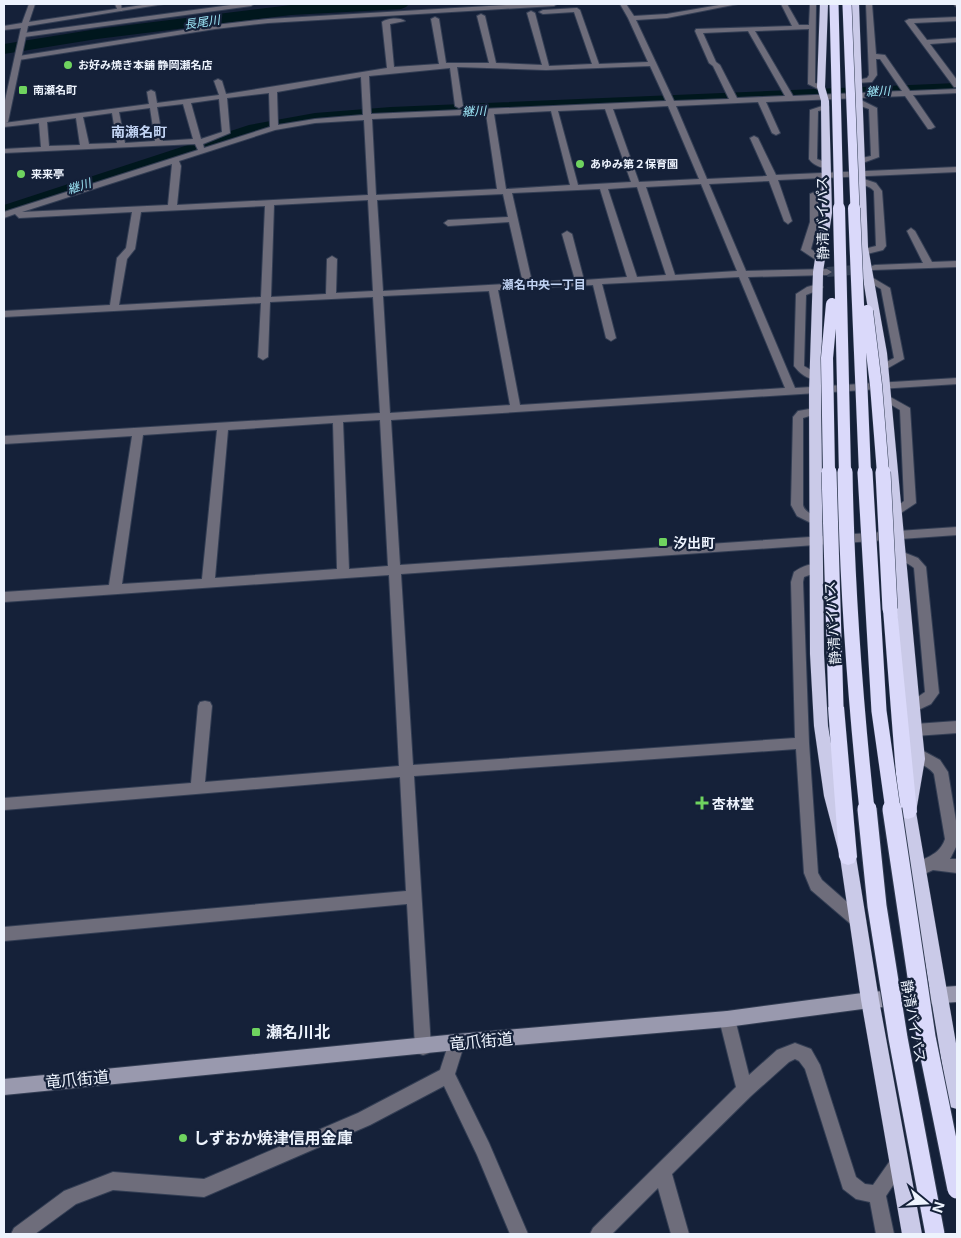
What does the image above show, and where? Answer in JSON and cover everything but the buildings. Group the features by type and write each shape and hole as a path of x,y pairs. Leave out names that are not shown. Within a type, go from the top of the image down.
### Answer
{"highway":[{"path":"824,4 818,30 827,171 833,192 827,406 836,708 848,857 870,1000 912,1234"},
{"name":"静清バイパス","path":"834,4 833,192 847,573 855,701 877,906 898,1038 936,1234"},
{"name":"静清バイパス","path":"846,4 860,251 862,412 879,710 899,861 925,1027 957,1189"},
{"path":"855,4 861,177 860,251 872,350 890,608 908,812 938,996 955,1077 957,1100"},
{"path":"833,192 827,213 819,259 822,272 818,287 815,391 817,654 823,742 832,796 848,857"},
{"path":"860,251 872,273 883,368 896,535 914,707 916,753 908,812"}],"main road":[{"name":"竜爪街道","path":"4,1087 457,1042 727,1018 870,1000 957,994"}],"street":[{"path":"32,4 25,24 24,36 4,123 273,90 391,70 443,65 546,68 653,64"},
{"path":"4,28 119,7 161,4"},
{"path":"24,36 251,4"},
{"path":"19,57 214,27 259,22 554,4"},
{"path":"623,4 632,18 671,104 792,392"},
{"path":"632,18 667,16 735,4"},
{"path":"784,4 796,27"},
{"path":"734,101 716,65 713,63 699,31 796,27 818,30 813,4"},
{"path":"857,81 872,79 869,4"},
{"path":"391,70 386,22 577,10 596,66"},
{"path":"531,13 546,68"},
{"path":"482,16 494,65"},
{"path":"435,19 443,65"},
{"path":"957,19 909,21 957,85"},
{"path":"750,29 790,98"},
{"path":"925,42 957,40"},
{"path":"872,56 882,57 930,127"},
{"path":"453,65 459,106"},
{"path":"365,75 413,897 424,1046"},
{"path":"4,150 205,141 226,133 223,96 218,80"},
{"path":"273,90 274,125"},
{"path":"4,215 274,125 368,117 790,98 858,99 908,93 957,91"},
{"path":"150,92 159,143"},
{"path":"761,100 776,133"},
{"path":"186,101 201,150"},
{"path":"608,106 639,185 670,278"},
{"path":"554,109 575,188"},
{"path":"115,110 121,145"},
{"path":"490,112 504,191 513,220 528,286"},
{"path":"80,115 85,147"},
{"path":"43,119 46,148"},
{"path":"754,138 773,179 788,221"},
{"path":"172,207 177,166 174,159"},
{"path":"4,215 372,196 773,179 827,171 861,177 957,169"},
{"path":"860,251 880,248 881,246 878,192 873,185 861,177"},
{"path":"603,186 633,280"},
{"path":"263,358 270,202"},
{"path":"114,308 122,258 130,249 137,209"},
{"path":"448,223 513,220"},
{"path":"911,231 930,265"},
{"path":"567,234 580,283"},
{"path":"331,296 332,259"},
{"path":"872,273 930,265 957,264"},
{"path":"4,314 741,274 822,272"},
{"path":"872,273 885,288 899,359 883,368"},
{"path":"597,282 612,338"},
{"path":"493,287 516,409"},
{"path":"816,377 803,371 799,366 801,294 810,288 818,287"},
{"path":"4,440 792,392 885,392 957,381"},
{"path":"885,392 905,408 910,503 895,513"},
{"path":"815,521 803,515 798,510 797,505 798,417 802,413 816,411"},
{"path":"338,419 343,574"},
{"path":"208,583 222,426"},
{"path":"115,589 138,432"},
{"path":"4,597 957,531"},
{"path":"898,554 914,561 920,568 932,693 926,700 914,707"},
{"path":"816,568 798,574 797,582 802,743 811,873 816,885 858,921"},
{"path":"197,788 205,706"},
{"path":"915,730 957,727"},
{"path":"4,804 407,771 802,743"},
{"path":"916,753 935,764 941,772 952,839 950,849 934,864 918,870"},
{"path":"934,864 957,866"},
{"path":"4,934 413,897"},
{"path":"727,1018 745,1090"},
{"path":"457,1042 447,1075 483,1149 519,1234"},
{"path":"599,1234 745,1090 783,1056 795,1051 805,1055 812,1065 849,1183 862,1193 877,1194"},
{"path":"20,1234 70,1197 112,1181 204,1188 364,1119 447,1075"},
{"path":"885,1234 877,1194 898,1164"},
{"path":"663,1172 680,1234"}],"waterway":[{"name":"長尾川","path":"4,49 97,34 291,10 401,4"},
{"name":"継川","path":"4,211 255,129 315,118 391,112 957,88"}],"tunnel":[{"path":"827,272 867,269"}],"place":[{"name":"お好み焼き本舗 静岡瀬名店","path":"68,65"},
{"name":"南瀬名町","path":"23,90"},
{"name":"あゆみ第２保育園","path":"580,164"},
{"name":"来来亭","path":"21,174"},
{"name":"汐出町","path":"663,542"},
{"name":"杏林堂","path":"702,803"},
{"name":"瀬名川北","path":"256,1032"},
{"name":"しずおか焼津信用金庫","path":"183,1138"}],"district":[{"name":"南瀬名町","path":"139,131"},
{"name":"瀬名中央一丁目","path":"544,284"}]}
